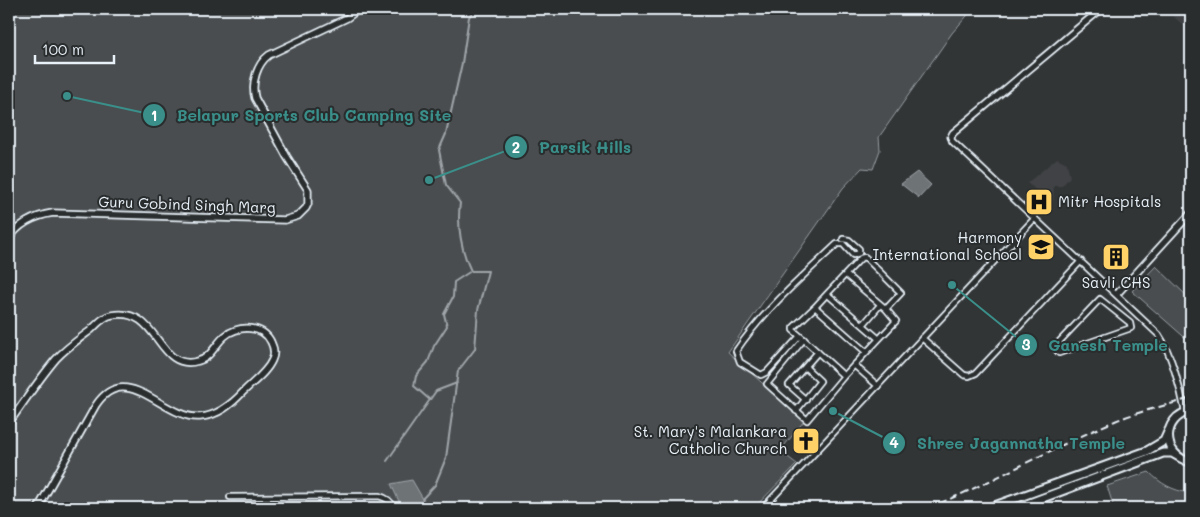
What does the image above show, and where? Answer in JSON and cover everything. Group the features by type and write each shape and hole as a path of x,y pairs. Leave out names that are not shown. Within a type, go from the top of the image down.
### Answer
{"main road":[{"path":"989,508 1147,450 1164,441 1173,422 1188,412"},
{"path":"1169,430 1170,445 1179,457"},
{"path":"1016,508 1163,453 1172,453 1190,462"}],"street":[{"name":"Guru Gobind Singh Marg","path":"9,239 16,229 25,222 52,213 285,220 298,216 308,204 308,190 287,157 255,98 253,88 255,79 260,65 269,55 337,23 359,9"},
{"path":"1101,9 952,133 951,137 952,141 1156,330 1162,339 1188,412"},
{"path":"1117,294 1191,213"},
{"path":"763,508 1035,218"},
{"path":"802,338 767,372 761,375 744,365 738,359 736,352 774,303 836,244 843,244 853,255 859,253 859,249 849,240 843,239"},
{"path":"844,376 793,328 861,258 865,257 901,293 886,309"},
{"path":"922,338 964,375 969,376 976,372 1081,261"},
{"path":"802,338 767,384 805,419 809,419 844,376 896,321 886,309 846,275"},
{"path":"828,294 879,339"},
{"path":"1100,299 1132,326 1131,328 1059,353 1055,348 1056,346 1074,327 1100,299"},
{"path":"863,325 880,305"},
{"path":"815,307 866,352"},
{"path":"9,422 57,359 110,315 126,315 142,321 152,330 168,354 178,360 189,362 203,360 225,336 234,331 244,329 260,330 271,341 273,346 273,358 269,366 231,404 219,412 205,416 194,417 181,414 147,395 132,390 120,387 109,391 96,405 38,508"},
{"path":"806,400 789,385 818,352"},
{"path":"854,365 878,386"},
{"path":"796,411 820,381 804,367"},
{"path":"230,497 379,496 386,497 392,502 394,508"}],"shaded area":[{"path":"9,9 973,9 952,33 879,137 880,150 873,169 862,168 843,188 728,352 804,421 780,451 797,464 754,508 9,508"},
{"path":"1165,9 1191,9 1191,32"},
{"path":"1057,158 1067,163 1070,177 1062,186 1054,186 1053,203 1027,183"},
{"path":"917,172 931,185 919,198 901,184"},
{"path":"1156,266 1191,300 1191,343 1132,291"},
{"path":"1149,472 1167,486 1189,493 1191,508 1114,508 1107,486"},
{"path":"412,480 423,499 422,508 402,508 391,484"}],"waterway":[{"path":"422,499 435,485 446,458 458,371 475,349 478,310 488,271 471,271 461,238 460,203 446,185 439,150 446,134 462,63 469,17 475,9"},
{"path":"430,400 414,386 416,376 428,362 434,346 447,326 444,314 453,297 454,282 471,271"},
{"path":"387,461 436,391 457,383"}],"railway":[{"path":"928,508 975,488 1115,421 1191,398"}],"place":[{"name":"Belapur Sports Club Camping Site","path":"67,96"},
{"name":"Parsik Hills","path":"429,180"},
{"name":"Mitr Hospitals","path":"1039,202"},
{"name":"Harmony International School","path":"1041,247"},
{"name":"Savli CHS","path":"1116,257"},
{"name":"Ganesh Temple","path":"952,285"},
{"name":"Shree Jagannatha Temple","path":"833,411"},
{"name":"St. Mary's Malankara Catholic Church","path":"806,441"}]}
